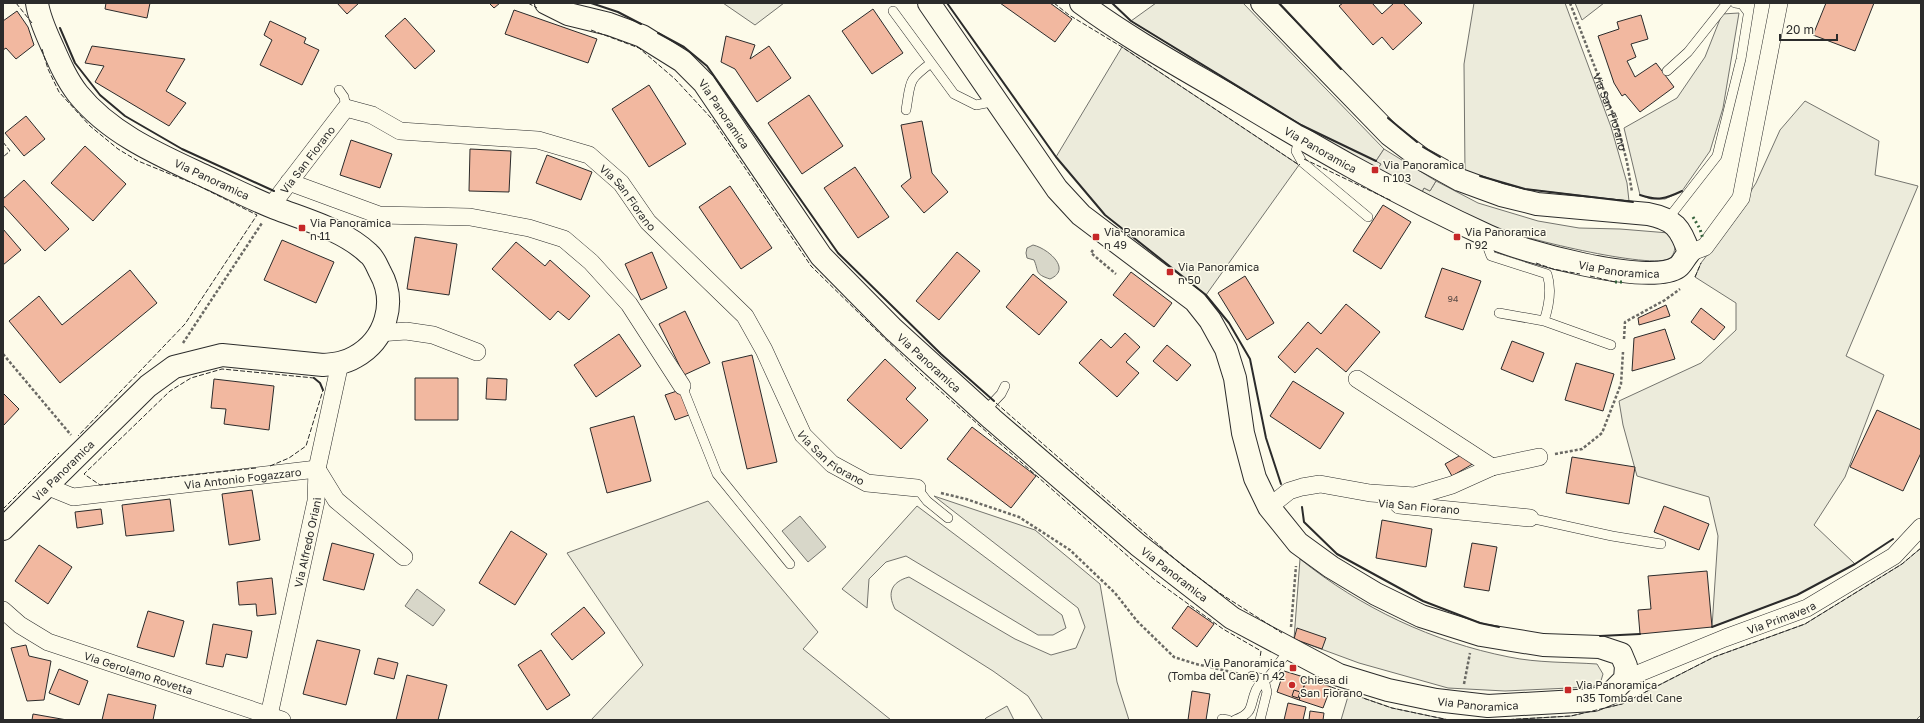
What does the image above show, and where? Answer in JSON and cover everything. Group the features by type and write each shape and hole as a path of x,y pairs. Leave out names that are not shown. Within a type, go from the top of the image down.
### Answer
{"street":[{"name":"Via Panoramica","path":"546,3 568,14 609,24 642,36 682,61 704,83 821,256 893,330 984,412 1145,550 1232,618 1289,650 1346,677 1388,690 1436,700 1488,706 1594,700 1611,693 1625,679"},
{"path":"929,3 1057,189 1081,215 1195,301 1210,320 1226,349 1234,378 1243,433 1255,478 1269,507 1298,543 1331,567 1376,594 1421,616 1474,633 1543,645 1600,647 1621,654 1626,666 1625,679"},
{"name":"Via Panoramica","path":"1081,3 1104,12 1155,52 1300,137 1384,184 1489,237 1508,244 1584,264 1628,273 1657,273 1678,267 1689,253 1705,247 1741,198 1779,3"},
{"path":"1262,3 1390,135 1422,159 1460,180 1501,195 1537,204 1658,217 1674,224 1684,237 1689,253"},
{"name":"Via Panoramica","path":"3,529 148,386 174,367 222,355 324,365 340,363 355,358 370,347 379,333 389,307 389,292 383,277 370,255 353,240 272,206 149,150 118,130 97,113 78,93 63,69 48,38 35,4"},
{"name":"Via San Fiorano","path":"272,206 346,108 372,115 400,131 538,140 589,156 621,183 648,222 745,316 764,350 803,435 832,464 867,483 917,488"},
{"path":"289,182 378,215 470,217 529,228 564,239 591,262 629,304 682,386"},
{"path":"379,333 406,331 433,335 477,352"},
{"name":"Via Alfredo Oriani","path":"273,719 316,501 317,469 340,363"},
{"path":"1356,379 1492,467"},
{"name":"Via San Fiorano","path":"1269,507 1289,491 1320,484 1370,493 1416,496 1452,486 1492,467 1539,457"},
{"path":"317,469 336,500 404,557"},
{"name":"Via Antonio Fogazzaro","path":"46,486 73,497 317,469"},
{"name":"Via San Fiorano","path":"1308,486 1373,502 1530,518"},
{"name":"Via Primavera","path":"1625,679 1725,638 1807,608 1894,556 1921,527"},
{"name":"Via Gerolamo Rovetta","path":"3,610 20,625 48,642 273,719"}],"lane":[{"path":"1667,71 1688,52 1727,3"},
{"path":"1658,217 1717,156 1741,59 1749,7 1735,3"},
{"path":"893,11 954,94 976,105 997,101"},
{"path":"906,110 910,82 914,76 931,63"},
{"path":"339,90 344,96 346,108"},
{"path":"1300,137 1296,151 1302,162 1368,217"},
{"path":"1489,237 1488,248 1491,256 1547,274 1550,284 1549,301 1544,321"},
{"path":"1499,312 1544,321 1611,345"},
{"path":"682,386 717,474 790,564"},
{"path":"984,412 1001,394 1006,386"},
{"path":"917,488 928,501 948,518"},
{"path":"1530,518 1612,536 1661,544"},
{"path":"1235,720 1243,717 1251,710 1256,689 1264,679 1272,674 1289,650"},
{"path":"1252,676 1264,679"},
{"path":"1260,720 1267,692 1264,679"},
{"path":"1222,720 1228,720"}],"path":[{"name":"Via San Fiorano","path":"1570,3 1618,127 1627,162 1633,198 1646,200 1658,217"},
{"path":"190,333 260,226"},
{"path":"1095,248 1091,253 1116,274"},
{"path":"1624,343 1625,322 1665,300 1683,287"},
{"path":"1539,457 1582,449 1602,433 1622,384 1624,350"},
{"path":"3,354 71,435 70,440"},
{"path":"917,488 966,499 1019,518 1070,550 1115,593 1137,621 1174,657 1196,664 1252,676"},
{"path":"1289,650 1296,563"},
{"path":"1461,702 1474,633"}],"shaded area":[{"path":"723,3 784,3 755,25"},
{"path":"1156,3 1243,3 1384,149 1376,161 1381,164 1378,169 1320,140 1301,125 1131,21"},
{"path":"1474,3 1565,3 1611,127 1627,183 1629,201 1525,189 1465,172 1464,64"},
{"path":"1575,3 1604,3 1582,20"},
{"path":"1739,13 1723,108 1710,151 1682,191 1665,199 1651,199 1640,195 1624,128 1677,98 1705,57 1722,14"},
{"path":"1122,47 1299,165 1206,295 1105,215 1056,157"},
{"path":"1805,101 1879,141 1875,175 1918,186 1846,356 1884,375 1845,477 1814,525 1855,564 1797,595 1712,627 1718,536 1709,497 1637,476 1623,425 1619,401 1701,363 1736,330 1736,303 1695,277 1701,263 1725,232 1756,183 1780,130"},
{"path":"1384,149 1436,181 1430,191 1424,188 1421,194 1378,169 1381,164 1376,161"},
{"path":"1436,181 1478,203 1538,221 1579,228 1620,229 1669,233 1676,241 1673,254 1670,258 1659,261 1638,260 1583,251 1504,231 1473,219 1421,194 1424,188 1430,191"},
{"path":"1033,245 1051,254 1058,265 1059,270 1056,275 1050,279 1039,274 1034,260 1027,258 1027,248"},
{"path":"934,496 1035,530 1100,584 1117,682 1129,720 1043,720 1028,696 993,671 895,609 891,598 892,589 898,582 909,577 1015,639 1051,655 1076,648 1085,627 1078,608"},
{"path":"708,501 818,632 803,649 891,720 591,720 643,665 567,553"},
{"path":"917,506 1062,615 1066,628 1053,635 1038,635 906,556 886,562 869,579 867,608 842,589"},
{"path":"800,516 826,547 808,562 782,531"},
{"path":"1921,548 1921,715 1916,720 1502,720 1571,716 1622,704 1714,657 1805,624 1902,564"},
{"path":"1300,559 1323,577 1348,593 1399,621 1453,642 1509,657 1542,661 1597,664 1603,674 1600,684 1591,687 1505,691 1448,688 1359,663 1294,639"},
{"path":"417,589 445,610 433,626 405,606"},
{"path":"1349,693 1392,708 1449,720 1341,720"},
{"path":"1007,706 1014,720 984,720 986,718"}],"building":[{"path":"106,3 150,3 147,18 105,9"},
{"path":"337,3 359,3 347,14"},
{"path":"489,3 500,3 494,8"},
{"path":"1000,3 1050,3 1072,19 1055,42"},
{"path":"1343,3 1372,3 1382,14 1394,3 1403,3 1422,23 1393,50 1382,37 1373,45 1339,6"},
{"path":"1826,3 1874,3 1855,51 1813,35"},
{"path":"873,9 903,53 872,74 842,31"},
{"path":"514,10 597,39 588,63 505,34"},
{"path":"17,11 28,27 34,45 16,59 6,48 3,50 3,21"},
{"path":"1641,15 1648,39 1631,44 1636,57 1627,61 1635,77 1656,63 1674,87 1640,112 1625,94 1622,96 1614,83 1598,36 1619,29 1617,22"},
{"path":"405,18 435,51 415,69 385,36"},
{"path":"270,21 306,38 304,43 319,50 302,85 260,65 272,40 264,35"},
{"path":"726,36 755,45 750,59 769,46 791,78 757,102 735,69 721,62"},
{"path":"92,46 185,59 166,91 186,103 169,126 95,82 104,66 85,63"},
{"path":"649,85 686,144 649,167 612,109"},
{"path":"809,95 843,146 802,174 768,123"},
{"path":"26,116 45,139 24,156 5,133"},
{"path":"922,121 932,173 948,192 924,213 901,186 911,178 901,125"},
{"path":"351,140 392,154 380,188 340,175"},
{"path":"85,146 126,184 93,221 51,183"},
{"path":"470,149 511,151 509,192 469,191"},
{"path":"547,155 592,172 581,200 536,183"},
{"path":"855,167 889,217 858,238 824,188"},
{"path":"24,180 69,229 45,251 3,205 3,199"},
{"path":"730,186 772,248 741,269 699,207"},
{"path":"1383,205 1411,222 1381,269 1353,251"},
{"path":"3,229 21,250 3,265"},
{"path":"415,237 457,244 449,295 407,289"},
{"path":"282,240 334,262 316,303 264,280"},
{"path":"516,242 545,266 550,260 590,296 569,320 558,311 550,320 492,269"},
{"path":"652,252 667,288 641,300 625,264"},
{"path":"957,252 980,271 939,320 916,301"},
{"path":"1442,268 1481,281 1463,330 1425,317"},
{"path":"130,270 157,303 60,383 9,321 39,296 62,325"},
{"path":"1131,272 1172,303 1154,327 1113,295"},
{"path":"1033,274 1067,302 1039,335 1006,307"},
{"path":"1245,276 1274,323 1247,340 1218,293"},
{"path":"1346,304 1380,332 1346,372 1317,348 1295,373 1278,357 1308,322 1321,334"},
{"path":"1666,305 1670,316 1639,325 1638,318"},
{"path":"1701,308 1725,327 1714,340 1691,322"},
{"path":"685,311 710,363 684,375 659,324"},
{"path":"1665,329 1675,359 1632,371 1634,338"},
{"path":"1125,333 1140,347 1126,362 1139,373 1117,397 1079,363 1101,339 1111,348"},
{"path":"619,334 641,366 596,397 574,365"},
{"path":"1512,341 1544,353 1533,382 1501,369"},
{"path":"1167,345 1191,365 1177,381 1153,361"},
{"path":"752,355 777,462 747,469 722,362"},
{"path":"885,359 916,388 906,399 928,420 901,449 847,400"},
{"path":"1576,363 1614,374 1603,411 1565,400"},
{"path":"415,378 458,378 458,420 415,420"},
{"path":"487,378 507,379 506,400 486,399"},
{"path":"214,379 274,386 269,430 224,424 226,409 211,408"},
{"path":"1293,381 1344,413 1320,449 1270,416"},
{"path":"680,390 689,415 675,420 665,395"},
{"path":"3,393 19,409 3,426"},
{"path":"1877,410 1921,430 1921,453 1903,491 1850,467"},
{"path":"634,416 651,481 607,493 590,428"},
{"path":"972,427 1036,476 1011,508 947,459"},
{"path":"1466,452 1476,462 1452,476 1445,464"},
{"path":"1572,457 1635,467 1629,504 1566,493"},
{"path":"252,490 260,540 229,545 222,494"},
{"path":"170,499 174,531 126,536 122,505"},
{"path":"1664,506 1709,524 1699,550 1654,532"},
{"path":"101,509 103,524 77,528 75,512"},
{"path":"1382,520 1432,529 1426,567 1376,558"},
{"path":"511,531 547,554 515,605 479,583"},
{"path":"332,543 374,554 364,590 323,580"},
{"path":"1472,543 1497,547 1489,591 1464,587"},
{"path":"39,545 72,567 48,604 15,581"},
{"path":"1707,571 1712,627 1640,634 1638,610 1651,609 1648,576"},
{"path":"272,578 276,614 257,616 256,604 239,605 237,582"},
{"path":"1188,606 1214,624 1197,647 1172,628"},
{"path":"584,607 605,633 572,660 551,634"},
{"path":"148,611 184,621 174,657 137,647"},
{"path":"213,624 252,631 247,658 226,654 223,667 206,664"},
{"path":"1297,628 1326,638 1322,649 1294,639"},
{"path":"317,640 360,650 346,705 303,694"},
{"path":"26,645 29,656 51,661 44,700 27,701 11,648"},
{"path":"541,650 570,695 547,710 518,665"},
{"path":"378,658 398,663 394,679 374,674"},
{"path":"59,669 88,681 79,705 49,693"},
{"name":"Chiesa di San Fiorano","path":"1284,671 1307,678 1299,700 1277,692"},
{"path":"407,675 447,685 438,720 396,720"},
{"path":"1307,678 1331,687 1323,708 1299,700"},
{"path":"1294,690 1300,692 1298,698 1292,696"},
{"path":"1192,691 1210,694 1206,720 1188,720"},
{"path":"108,694 156,705 153,720 102,720"},
{"path":"1288,703 1306,707 1303,720 1284,720"},
{"path":"1310,711 1324,713 1323,720 1309,720"},
{"path":"33,714 67,720 32,720"}],"hedge":[{"path":"1693,217 1700,229 1703,239"},
{"path":"1615,282 1622,282"}],"fence":[{"path":"16,3 32,23"},
{"path":"528,3 537,8"},
{"path":"1054,3 1069,15 1122,47 1299,165 1300,164"},
{"path":"591,30 639,48 675,79 712,119 811,266 922,375 1155,580 1223,629 1261,651 1260,658"},
{"path":"42,49 48,69 59,92 90,126 118,149 138,161 197,185 257,215 185,324 78,436"},
{"path":"3,142 10,151 3,157"},
{"path":"1304,159 1392,201"},
{"path":"1536,263 1553,269 1580,274"},
{"path":"1695,277 1701,263"},
{"path":"1590,276 1615,282"},
{"path":"256,468 100,485 84,474 170,391 191,378 222,369 314,378"},
{"path":"270,466 289,458 306,446 323,390"},
{"path":"996,403 1183,566 1221,594 1282,633"},
{"path":"3,509 59,453"},
{"path":"1502,720 1571,716 1622,704 1714,657 1805,624 1902,564 1921,548"},
{"path":"1331,687 1392,708 1449,720"}],"wall":[{"path":"591,3 618,12 641,24"},
{"path":"947,3 1056,157 1105,215 1206,295 1229,323 1250,359 1266,438 1281,484"},
{"path":"1112,3 1131,21 1301,125 1376,161"},
{"path":"1279,3 1341,69"},
{"path":"60,28 75,63 100,95 125,116 182,149 274,191"},
{"path":"658,33 684,47 707,66 838,253 941,354 994,401"},
{"path":"1388,118 1417,142"},
{"path":"1423,147 1440,157"},
{"path":"1480,176 1525,189 1633,202"},
{"path":"1640,195 1652,198 1661,198 1671,196 1682,191"},
{"path":"314,378 320,383 323,390"},
{"path":"1302,507 1304,522 1337,554 1423,601 1480,623 1499,627"},
{"path":"1712,627 1797,595 1855,564 1893,539"},
{"path":"1600,636 1640,634"}],"place":[{"name":"Via Panoramica n 103","path":"1375,170"},
{"name":"Via Panoramica n 11","path":"302,228"},
{"name":"Via Panoramica n 49","path":"1096,237"},
{"name":"Via Panoramica n 92","path":"1457,237"},
{"name":"Via Panoramica n 50","path":"1170,272"},
{"name":"Via Panoramica (Tomba del Cane) n 42","path":"1293,668"},
{"name":"Chiesa di San Fiorano","path":"1292,685"},
{"name":"Via Panoramica n35 Tomba del Cane","path":"1568,690"}]}
